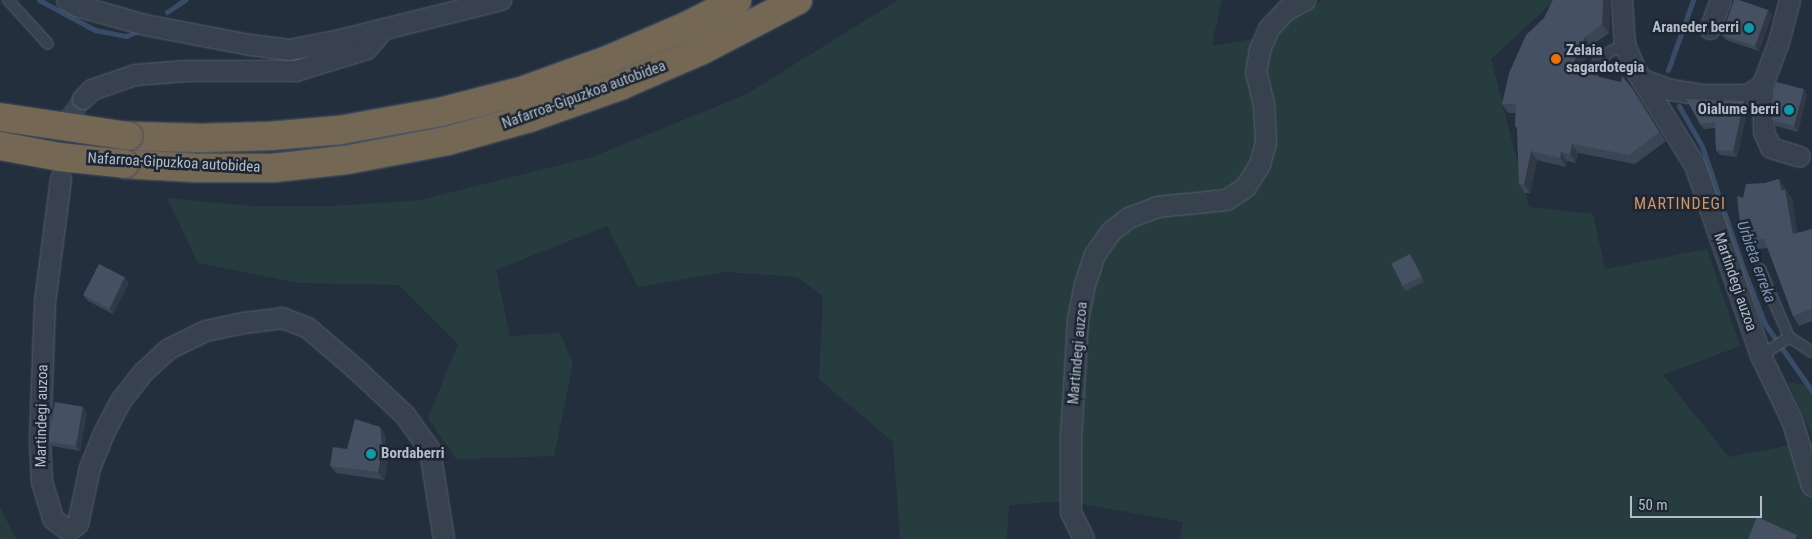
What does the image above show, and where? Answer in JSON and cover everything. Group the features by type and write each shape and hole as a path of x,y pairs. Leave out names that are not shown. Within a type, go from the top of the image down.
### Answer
{"highway":[{"name":"Nafarroa-Gipuzkoa autobidea","path":"0,117 129,136 201,138 340,130 440,112 522,91 605,61 689,25 737,0"},
{"name":"Nafarroa-Gipuzkoa autobidea","path":"0,146 125,164 197,168 273,168 346,160 447,141 530,118 622,85 702,50 798,0"}],"street":[{"path":"67,0 77,6 145,25 250,46 290,50 501,0"},
{"name":"Martindegi auzoa","path":"1084,539 1071,512 1071,439 1078,320 1085,285 1095,256 1111,232 1128,218 1158,207 1196,205 1227,200 1246,187 1260,165 1266,142 1264,104 1256,73 1260,50 1269,29 1287,10 1306,0"},
{"name":"Martindegi auzoa","path":"1622,0 1625,45 1635,70 1695,165 1792,420 1812,486"},
{"path":"1710,30 1721,0"},
{"path":"1790,0 1779,42 1763,85 1764,132 1772,148 1800,158"},
{"path":"83,99 92,90 135,75 186,71 296,71 367,49 384,29"},
{"path":"1643,80 1672,90 1704,95 1748,95 1763,85"},
{"name":"Martindegi auzoa","path":"61,179 45,303 40,442 42,482 53,520 69,531 78,524 90,468 104,433 121,402 144,372 169,349 206,332 244,323 282,318 308,328 405,415 430,450 444,539"}],"lane":[{"path":"8,0 48,44"},
{"path":"1591,75 1600,59 1611,51 1625,45"},
{"path":"1760,269 1787,338 1812,352"},
{"path":"1766,353 1787,338"}],"green space":[{"path":"898,0 1224,0 1221,2 1212,46 1275,35 1289,19 1323,0 1555,0 1491,59 1529,207 1593,214 1605,269 1707,249 1740,346 1663,375 1729,457 1812,441 1812,539 1179,539 1183,522 1065,501 1009,505 1007,539 900,539 893,442 819,379 823,296 797,277 726,272 638,287 607,226 496,270 510,336 560,333 573,364 554,456 456,459 428,418 458,344 399,285 299,283 198,263 167,198 251,206 334,206 420,200 592,157 745,95"},
{"path":"1788,382 1812,386 1812,435"},
{"path":"0,507 16,539 0,539"}],"building":[{"path":"1553,0 1603,0 1602,24 1585,37 1572,66 1578,68 1582,73 1621,82 1622,76 1632,88 1659,132 1629,155 1572,144 1570,154 1561,152 1560,158 1531,151 1524,184 1519,184 1517,127 1515,126 1516,104 1502,104 1509,73 1526,35 1544,18"},
{"name":"Araneder berri","path":"1734,0 1768,10 1755,46 1722,35"},
{"name":"Oialume berri","path":"1776,82 1804,89 1794,126 1772,120 1772,100"},
{"path":"1686,99 1744,101 1733,151 1716,150 1715,122 1700,124"},
{"path":"1779,179 1781,190 1785,190 1793,234 1812,229 1812,309 1793,316 1764,239 1742,241 1737,196 1743,198 1746,184 1765,183"},
{"path":"1410,254 1421,276 1403,286 1391,264"},
{"path":"99,264 125,277 109,308 83,295"},
{"path":"55,402 83,407 76,446 48,441"},
{"name":"Bordaberri","path":"355,419 380,427 383,446 378,472 330,466 333,447 347,449"},
{"path":"1757,517 1797,535 1795,539 1748,539"}],"waterway":[{"path":"39,0 95,30 126,36 139,31"},
{"path":"167,12 185,0"},
{"name":"Urbieta erreka","path":"1668,70 1693,0"},
{"name":"Urbieta erreka","path":"1679,106 1702,146 1743,268 1765,324 1812,391"}],"tunnel":[{"path":"62,170 69,118 83,99"}],"place":[{"name":"Araneder berri","path":"1749,28"},
{"name":"Zelaia sagardotegia","path":"1556,59"},
{"name":"Oialume berri","path":"1789,110"},
{"name":"Bordaberri","path":"371,454"}],"district":[{"name":"MARTINDEGI","path":"1680,204"}]}
